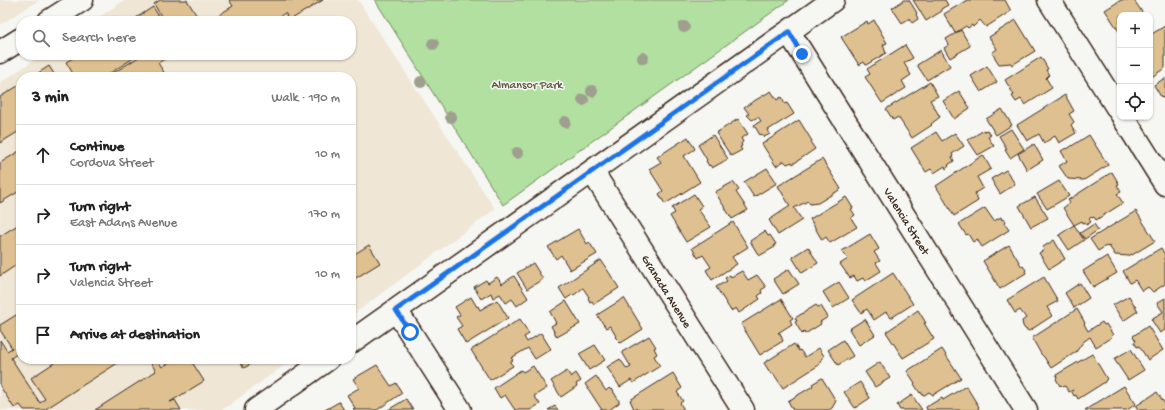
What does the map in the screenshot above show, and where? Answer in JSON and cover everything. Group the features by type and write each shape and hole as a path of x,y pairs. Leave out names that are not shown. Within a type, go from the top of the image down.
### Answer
{"street":[{"path":"57,16 82,0"},
{"path":"356,338 834,0"},
{"path":"1049,0 1117,107"},
{"name":"Valencia Street","path":"789,32 1026,410"},
{"path":"0,52 16,42"},
{"path":"1125,120 1165,184"},
{"name":"Granada Avenue","path":"592,171 743,410"},
{"path":"396,310 460,410"},
{"path":"256,410 321,364"}],"shaded area":[{"path":"0,0 39,0 0,25"},
{"path":"125,0 358,0 495,209 356,312 356,72 16,72 34,60 356,60 356,16 101,16"},
{"path":"16,72 16,364 286,364 222,410 0,410 0,83"}],"green space":[{"name":"Almansor Park","path":"375,0 789,0 503,205"}],"building":[{"path":"160,0 187,0 197,16 161,16 154,4"},
{"path":"229,0 323,0 297,16 287,16 285,13 280,16 217,16 233,6"},
{"path":"904,0 909,0 917,13 918,19 912,23 910,18 902,23 892,8"},
{"path":"913,0 945,0 948,5 941,9 942,11 926,21"},
{"path":"967,0 1005,0 1011,11 986,27 980,20 973,27 972,25 968,28 966,26 955,33 944,14"},
{"path":"1121,0 1134,0 1142,12 1117,12 1117,28 1105,10"},
{"path":"153,7 159,16 139,16"},
{"path":"874,20 887,43 883,45 886,53 866,65 864,62 859,65 841,37 867,21 868,24"},
{"path":"1016,20 1035,51 1012,65 1011,63 999,64 992,53 997,49 989,37"},
{"path":"1165,26 1165,68 1153,76 1153,48 1153,33"},
{"path":"961,30 970,46 950,58 944,48 949,45 946,39"},
{"path":"905,45 913,58 904,63 911,75 902,81 906,88 882,103 865,77 870,74 867,69"},
{"path":"941,50 950,66 927,80 917,65"},
{"path":"1041,57 1048,69 1046,70 1049,75 1046,78 1052,88 1025,105 1021,99 1016,102 1012,96 1014,95 1005,80"},
{"path":"69,60 130,60 112,72 72,72 66,62"},
{"path":"134,60 163,60 158,63 164,72 115,72"},
{"path":"49,66 53,72 40,72"},
{"path":"987,66 997,82 981,92 971,76"},
{"path":"1165,78 1165,100 1162,96 1161,97 1154,85"},
{"path":"930,82 938,96 930,100 940,117 931,124 932,125 912,138 898,117 893,120 886,109"},
{"path":"16,87 16,133 0,143 0,97"},
{"path":"771,91 777,100 781,97 785,104 787,103 794,114 768,130 770,134 764,137 762,134 760,135 754,125 761,121 758,117 752,120 747,115 749,114 744,107"},
{"path":"959,91 970,108 954,119 943,101"},
{"path":"1065,95 1074,111 1069,114 1074,122 1071,125 1076,133 1059,143 1055,136 1044,143 1039,134 1027,141 1017,125"},
{"path":"1002,109 1012,125 996,135 986,119"},
{"path":"738,119 748,134 741,138 743,142 741,144 742,146 740,147 742,150 731,156 716,133"},
{"path":"799,120 812,141 811,143 815,149 793,164 792,162 787,164 784,161 776,166 762,144"},
{"path":"1011,129 1024,149 1010,158 1005,150 1007,149 999,136"},
{"path":"984,130 987,130 991,135 988,137 994,146 978,155 968,140"},
{"path":"936,132 942,141 955,133 964,146 952,154 954,161 948,165 949,166 946,169 945,166 934,173 931,169 926,172 911,148"},
{"path":"713,135 728,159 712,168 710,165 709,166 698,145"},
{"path":"1089,135 1108,165 1084,180 1068,179 1059,166 1067,161 1061,151 1066,148 1067,149"},
{"path":"688,137 695,149 684,156 700,182 665,204 659,194 663,191 649,169 661,162 657,157"},
{"path":"1034,144 1043,160 1027,170 1018,154"},
{"path":"16,153 16,193 0,203 0,163"},
{"path":"983,155 991,169 977,177 983,188 975,193 978,201 954,216 936,186"},
{"path":"822,159 841,189 818,203 810,204 808,201 794,208 802,220 778,235 769,220 790,206 778,186"},
{"path":"767,168 777,183 754,197 744,182"},
{"path":"1006,170 1015,184 1000,194 991,179"},
{"path":"1112,172 1119,184 1117,185 1121,192 1117,194 1123,203 1096,220 1094,217 1091,217 1089,219 1091,222 1086,225 1085,222 1083,223 1082,221 1074,225 1063,208 1070,203 1068,200"},
{"path":"1059,181 1069,196 1047,209 1037,194"},
{"path":"733,182 739,190 736,192 748,210 732,219 715,192"},
{"path":"694,194 702,206 698,209 711,227 686,242 670,216 675,213 672,208"},
{"path":"846,197 853,208 851,209 855,215 851,218 857,227 830,243 826,237 822,240 810,219"},
{"path":"1035,197 1048,218 1031,227 1019,206"},
{"path":"985,208 994,221 1001,217 1002,220 1004,219 1006,222 1004,223 1009,230 982,247 977,239 973,242 968,234 966,235 959,224"},
{"path":"1136,211 1155,241 1129,256 1115,255 1109,246 1106,246 1098,251 1090,239"},
{"path":"733,222 748,247 732,257 737,264 712,280 706,270 711,267 703,255 698,258 692,248"},
{"path":"1094,224 1098,230 1085,239 1080,233"},
{"path":"1074,225 1084,240 1069,250 1059,235"},
{"path":"16,226 16,265 0,276 0,236"},
{"path":"578,229 587,244 589,242 597,254 570,270 561,255 556,259 548,247"},
{"path":"765,231 768,236 770,235 776,244 774,245 775,247 759,256 750,241"},
{"path":"870,234 879,249 874,252 880,261 876,263 881,271 865,281 863,278 857,281 854,276 850,278 840,264 848,259 842,251"},
{"path":"1054,240 1065,259 1049,269 1039,253 1044,250 1043,247"},
{"path":"369,245 380,263 356,278 356,253"},
{"path":"1009,245 1022,267 1023,266 1026,270 1026,273 1000,289 983,261"},
{"path":"808,247 818,263 802,273 792,257"},
{"path":"1161,248 1165,255 1165,284 1153,292 1148,287 1142,291 1135,280 1130,283 1123,271"},
{"path":"1107,256 1117,273 1093,287 1083,271"},
{"path":"601,260 619,288 594,304 592,301 590,302 589,297 583,288 566,299 559,288"},
{"path":"533,263 543,279 527,289 517,273"},
{"path":"789,269 799,284 783,294 773,279"},
{"path":"742,271 748,280 757,275 766,287 761,290 762,293 758,296 760,299 739,313 736,308 731,311 716,287 727,281 725,278 730,275 731,277"},
{"path":"893,273 913,304 891,318 886,312 874,320 867,309 861,313 852,300"},
{"path":"514,276 528,298 517,306 512,299 506,303 500,294 493,298 491,293 481,299 474,287 486,280 488,283 497,277 502,284"},
{"path":"1044,277 1058,301 1047,307 1052,316 1029,331 1023,326 1022,321 1026,318 1020,310 1015,313 1007,300"},
{"path":"839,282 849,298 833,308 823,292"},
{"path":"1080,283 1089,298 1074,308 1065,293"},
{"path":"1129,296 1138,311 1123,321 1113,305"},
{"path":"471,297 480,310 497,300 508,318 466,344 457,329 462,326 456,317 460,315 455,307"},
{"path":"624,298 643,329 621,343 615,337 616,336 610,326 606,328 597,315"},
{"path":"1165,298 1165,330 1160,333 1151,319 1163,312 1157,303"},
{"path":"781,299 793,318 790,320 792,324 778,333 780,333 783,341 760,355 741,324"},
{"path":"566,301 580,324 557,337 551,326 556,323 550,312"},
{"path":"816,305 818,307 821,306 828,317 820,322 821,324 805,334 804,332 802,334 795,322 797,321 795,318"},
{"path":"1077,309 1088,331 1102,322 1104,325 1106,324 1113,335 1096,347 1090,337 1083,342 1076,352 1051,368 1032,338"},
{"path":"918,310 934,339 903,358 886,332"},
{"path":"16,315 16,354 11,358 40,403 45,399 31,378 52,364 116,364 44,410 24,410 20,405 14,408 0,386 0,340 7,351 12,348 0,330 0,325"},
{"path":"520,319 529,334 524,337 527,342 541,333 551,349 535,359 528,348 511,358 513,360 510,362 513,366 490,380 471,350"},
{"path":"865,319 875,335 859,345 849,329"},
{"path":"1148,326 1163,350 1148,360 1139,346 1137,347 1133,336"},
{"path":"649,336 656,347 654,348 657,354 654,356 660,366 633,383 631,380 620,387 607,367 620,359 627,369 631,367 622,352"},
{"path":"843,340 853,356 838,365 828,350"},
{"path":"794,344 805,357 819,348 824,356 819,365 783,388 764,363"},
{"path":"595,345 605,360 589,370 579,354"},
{"path":"942,349 961,378 933,395 929,392 923,396 907,371"},
{"path":"1131,349 1144,370 1128,380 1114,359"},
{"path":"1092,354 1107,379 1105,382 1078,399 1076,395 1074,396 1072,392 1073,390 1069,392 1065,386 1060,386 1056,379 1056,375"},
{"path":"880,362 890,378 875,387 865,372"},
{"path":"151,364 160,364 162,367 167,364 193,364 204,381 170,402 175,400 181,410 95,410 156,371"},
{"path":"241,364 251,364 244,368"},
{"path":"377,365 391,386 396,383 402,393 377,410 354,410 353,409 355,408 347,395 359,388 353,379"},
{"path":"533,366 547,388 534,396 540,404 530,410 515,410 505,395 500,398 494,388 521,370 523,372"},
{"path":"567,371 571,377 576,373 581,381 576,384 577,386 561,397 551,381"},
{"path":"673,373 682,388 677,392 683,401 680,403 684,410 634,409 630,400"},
{"path":"596,376 606,391 609,388 611,390 612,389 619,401 619,403 609,410 602,410 585,384"},
{"path":"822,378 836,401 832,408 829,410 793,410 788,401 813,386 812,384"},
{"path":"860,382 870,398 855,408 844,392"},
{"path":"966,386 979,407 979,410 927,410 926,407 942,398 943,400"},
{"path":"1124,386 1136,404 1127,410 1085,410"},
{"path":"1157,392 1165,404 1165,409 1138,410 1136,406"},
{"path":"912,395 922,410 900,410 897,405"},
{"path":"406,399 413,410 388,410"},
{"path":"339,402 344,410 325,410"},
{"path":"555,406 558,410 548,410"}],"route":[{"path":"410,332 396,310 789,32 802,54"}]}
